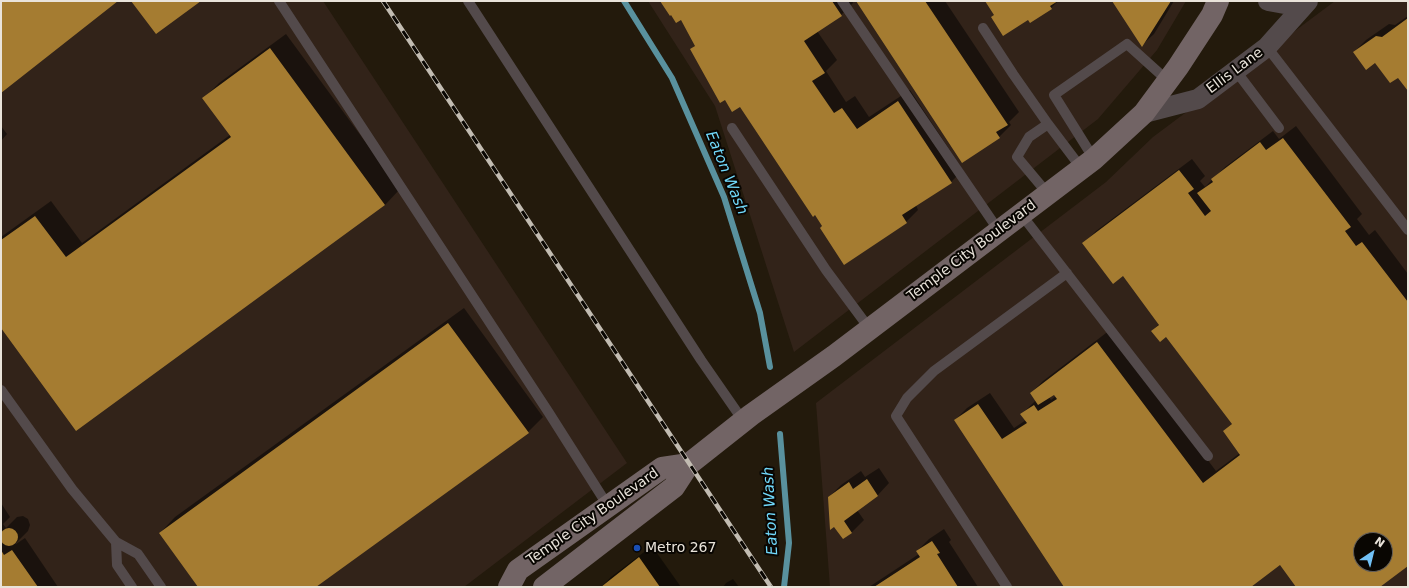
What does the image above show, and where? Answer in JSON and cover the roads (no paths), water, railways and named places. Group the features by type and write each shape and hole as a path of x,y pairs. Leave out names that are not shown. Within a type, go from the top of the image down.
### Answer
{"main road":[{"name":"Temple City Boulevard","path":"544,587 674,487 689,464 748,418 834,356 869,328 1088,164 1144,113 1168,81 1212,15 1218,1"},
{"name":"Temple City Boulevard","path":"509,587 518,570 662,468 689,464"}],"street":[{"path":"1268,1 1290,5 1298,1"},
{"name":"Ellis Lane","path":"1144,113 1198,98 1267,47 1308,1"}],"lane":[{"path":"279,1 536,393 608,506"},
{"path":"468,1 701,360 748,418"},
{"path":"842,1 999,231"},
{"path":"983,28 1048,124 1088,164"},
{"path":"1088,164 1054,95 1127,44 1168,81"},
{"path":"1267,47 1300,92 1408,230"},
{"path":"1236,71 1279,128"},
{"path":"1048,124 1029,137 1017,158 1048,194"},
{"path":"732,128 826,270 869,328"},
{"path":"1021,214 1208,456"},
{"path":"1007,587 896,416 907,398 934,371 1067,273"},
{"path":"1,390 72,489 116,542 138,554 161,587"},
{"path":"116,542 117,565 132,587"}],"waterway":[{"name":"Eaton Wash","path":"624,1 672,78 724,197 760,313 770,367"},
{"name":"Eaton Wash","path":"780,434 789,543 784,587"}],"railway":[{"path":"383,1 771,587"}],"place":[{"name":"Metro 267","path":"637,548"}]}
